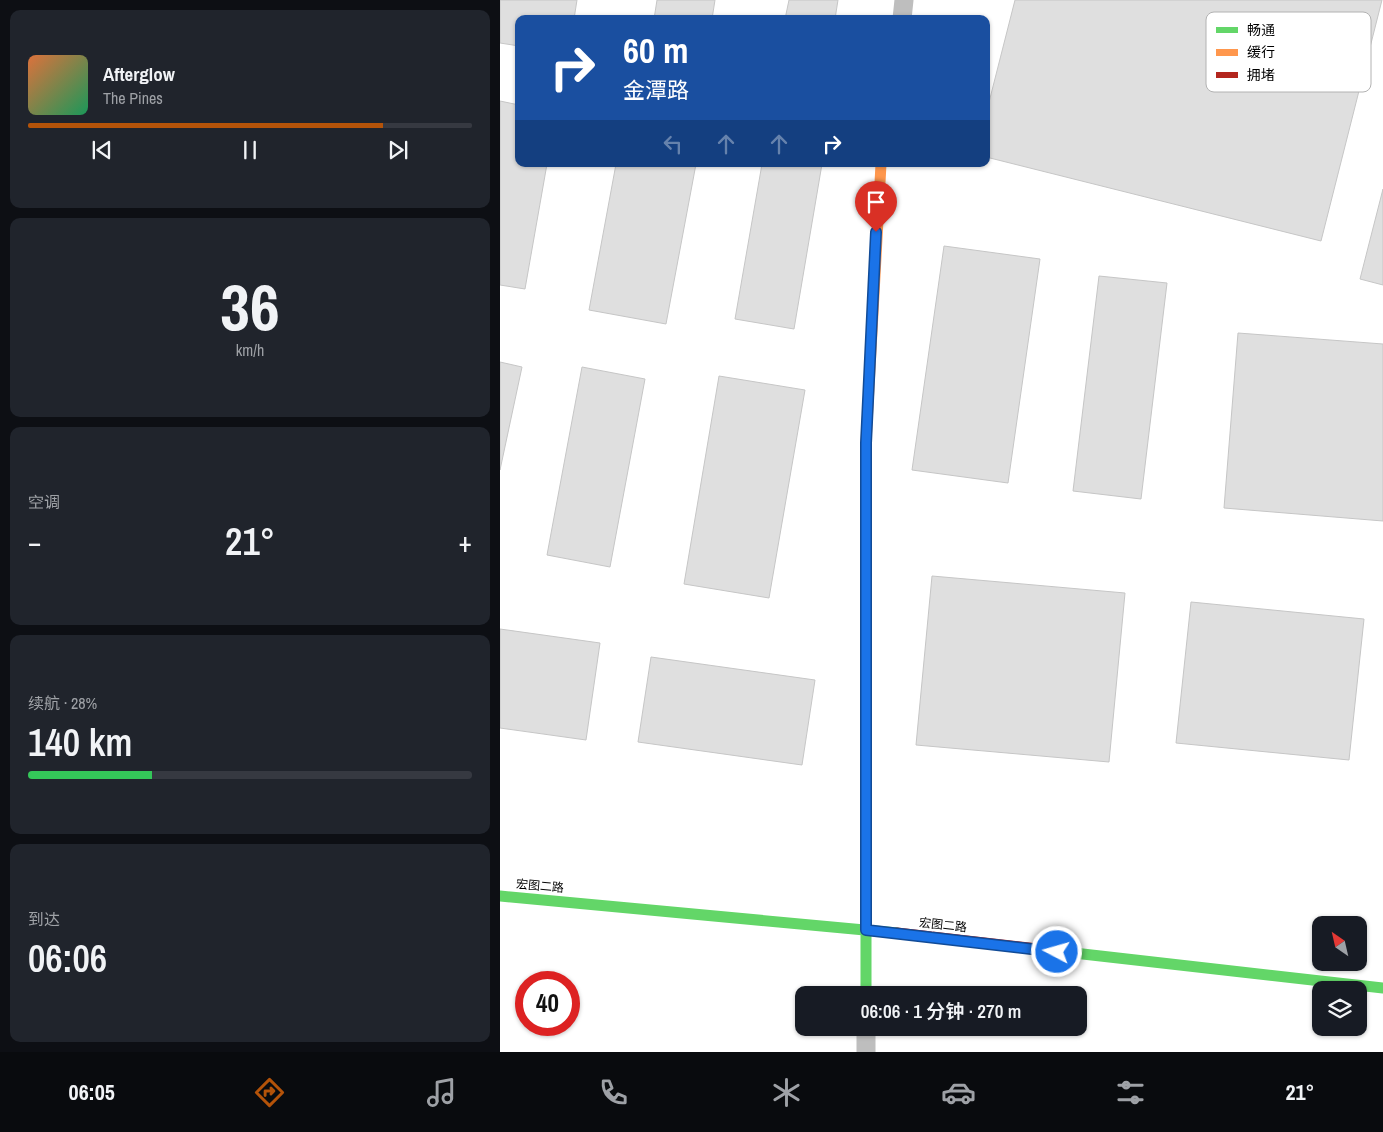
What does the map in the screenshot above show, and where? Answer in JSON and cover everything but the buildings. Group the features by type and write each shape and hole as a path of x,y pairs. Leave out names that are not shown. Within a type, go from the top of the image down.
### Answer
{"street":[{"path":"902,15 904,0"},
{"path":"866,986 866,443 881,167"},
{"name":"宏图二路","path":"500,896 866,930 1383,988"},
{"path":"866,1036 866,1052"}],"traffic: fast":[{"path":"866,735 866,986"},
{"path":"500,896 897,933"},
{"path":"1074,953 1383,988"}],"traffic: slow":[{"path":"866,561 866,443 881,167"}],"traffic: jam":[{"path":"866,561 866,735"},
{"path":"897,933 1074,953"}],"route":[{"path":"876,232 866,443 866,930 1057,952"}]}
